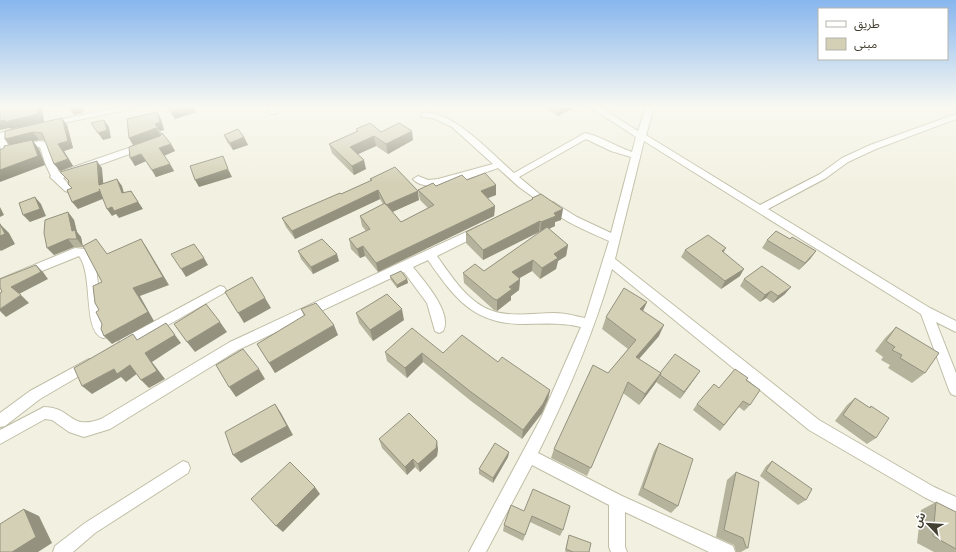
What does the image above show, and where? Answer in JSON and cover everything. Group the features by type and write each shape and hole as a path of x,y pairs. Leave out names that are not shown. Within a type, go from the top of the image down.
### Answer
{"street":[{"path":"15,133 0,137 6,150 10,152 44,144 50,167 55,177 68,189"},
{"path":"464,133 540,199 551,204 559,212 573,220 615,239"},
{"path":"633,133 926,311 956,327"},
{"path":"476,552 530,456 556,401 588,324 615,239 641,133"},
{"path":"760,209 823,176 846,160 872,147 911,133"},
{"path":"513,177 585,136 591,137 614,149 636,156"},
{"path":"55,177 154,142"},
{"path":"418,179 425,182 436,182 499,164"},
{"path":"527,206 540,199"},
{"path":"0,437 44,413 51,412 78,430 85,431 105,424 234,346 430,255 493,223"},
{"path":"0,284 76,252 82,252 89,264 92,274 96,320 103,334"},
{"path":"430,255 450,282 470,303 484,313 503,318 557,318 588,324"},
{"path":"609,260 814,425 930,492 956,505"},
{"path":"406,266 434,303 439,316 439,328"},
{"path":"112,351 220,290"},
{"path":"926,311 956,390"},
{"path":"0,421 34,396 99,358"},
{"path":"530,456 617,501 727,552"},
{"path":"61,552 90,528 183,468"},
{"path":"617,501 617,547 619,552"}],"building":[{"path":"5,133 30,133 5,139"},
{"path":"40,133 66,133 68,141 58,144 68,159 54,164 42,133"},
{"path":"128,133 143,133 129,138"},
{"path":"162,133 171,144 159,148 170,164 152,170 141,154 130,158 129,147 160,136"},
{"path":"229,133 241,133 244,137 230,143 224,135"},
{"path":"354,133 408,133 386,144 374,136 350,147 364,160 352,166 329,144"},
{"path":"32,140 38,156 0,170 0,150 4,148 4,146"},
{"path":"223,156 228,169 195,180 190,166"},
{"path":"97,161 99,185 117,179 122,193 131,191 138,202 114,211 112,207 107,209 100,191 72,202 67,190 72,188 68,184 69,181 60,172"},
{"path":"395,167 418,191 386,205 378,190 292,231 282,218 340,193 341,194 372,180 370,179"},
{"path":"485,173 496,185 481,191 495,206 376,263 363,246 357,249 349,239 370,229 360,216 385,203 401,222 434,205 418,190 433,183 436,186 462,175 467,180"},
{"path":"541,194 563,209 554,213 556,216 541,222 540,221 483,250 466,232 533,199 532,198"},
{"path":"35,197 40,209 23,215 19,203"},
{"path":"68,212 72,231 75,230 77,239 68,239 47,248 44,233 45,220"},
{"path":"0,224 5,234 0,236"},
{"path":"547,227 568,245 554,254 558,258 542,268 533,260 512,272 520,279 509,287 512,289 497,300 463,273 475,264 484,271"},
{"path":"776,231 790,239 792,237 816,251 805,263 767,240"},
{"path":"708,235 726,248 722,251 744,269 725,281 685,250"},
{"path":"96,239 107,254 141,239 163,277 133,288 148,312 104,336 101,329 102,324 96,312 99,310 95,303 93,286 102,282 83,246"},
{"path":"322,239 337,254 311,267 298,251"},
{"path":"194,244 204,258 181,269 171,254"},
{"path":"36,265 41,272 11,287 21,295 0,309 0,293 2,292 0,287 0,279"},
{"path":"762,266 791,287 778,296 771,291 765,295 744,279"},
{"path":"401,271 407,279 397,285 390,276"},
{"path":"252,277 265,298 238,313 225,292"},
{"path":"624,288 647,302 640,309 664,325 636,357 661,373 645,394 628,382 591,468 554,449 593,365 608,373 636,340 606,317"},
{"path":"387,294 402,309 370,330 356,313"},
{"path":"316,303 334,325 269,363 257,344 305,315 301,309"},
{"path":"206,304 220,322 187,342 174,324"},
{"path":"166,323 175,335 145,353 157,371 141,380 130,365 117,374 114,369 82,386 74,368 133,334 137,340"},
{"path":"896,327 939,353 925,373 900,358 902,355 892,350 895,347 886,341"},
{"path":"412,328 443,353 462,335 498,362 502,357 550,390 543,404 523,430 471,392 422,353 405,368 385,352"},
{"path":"243,349 259,369 229,387 216,365"},
{"path":"675,354 700,371 684,392 660,375"},
{"path":"735,369 748,378 746,380 760,390 750,405 743,401 724,425 697,404 714,384 719,388"},
{"path":"855,398 870,408 871,406 889,418 876,438 843,415"},
{"path":"275,404 287,426 233,455 225,432"},
{"path":"409,413 437,441 436,448 418,464 413,459 405,467 379,439"},
{"path":"495,443 509,452 493,478 479,469"},
{"path":"659,443 693,459 678,506 643,488"},
{"path":"772,461 812,489 806,500 766,471"},
{"path":"290,462 315,487 276,526 251,499"},
{"path":"736,472 759,482 748,548 746,547 743,538 724,530"},
{"path":"533,489 570,506 563,530 532,516 525,535 504,525 511,505 524,511"},
{"path":"936,502 956,512 956,549 933,536"},
{"path":"24,509 36,537 12,552 0,552 0,524"},
{"path":"569,535 591,543 589,552 573,552 566,549"}]}
